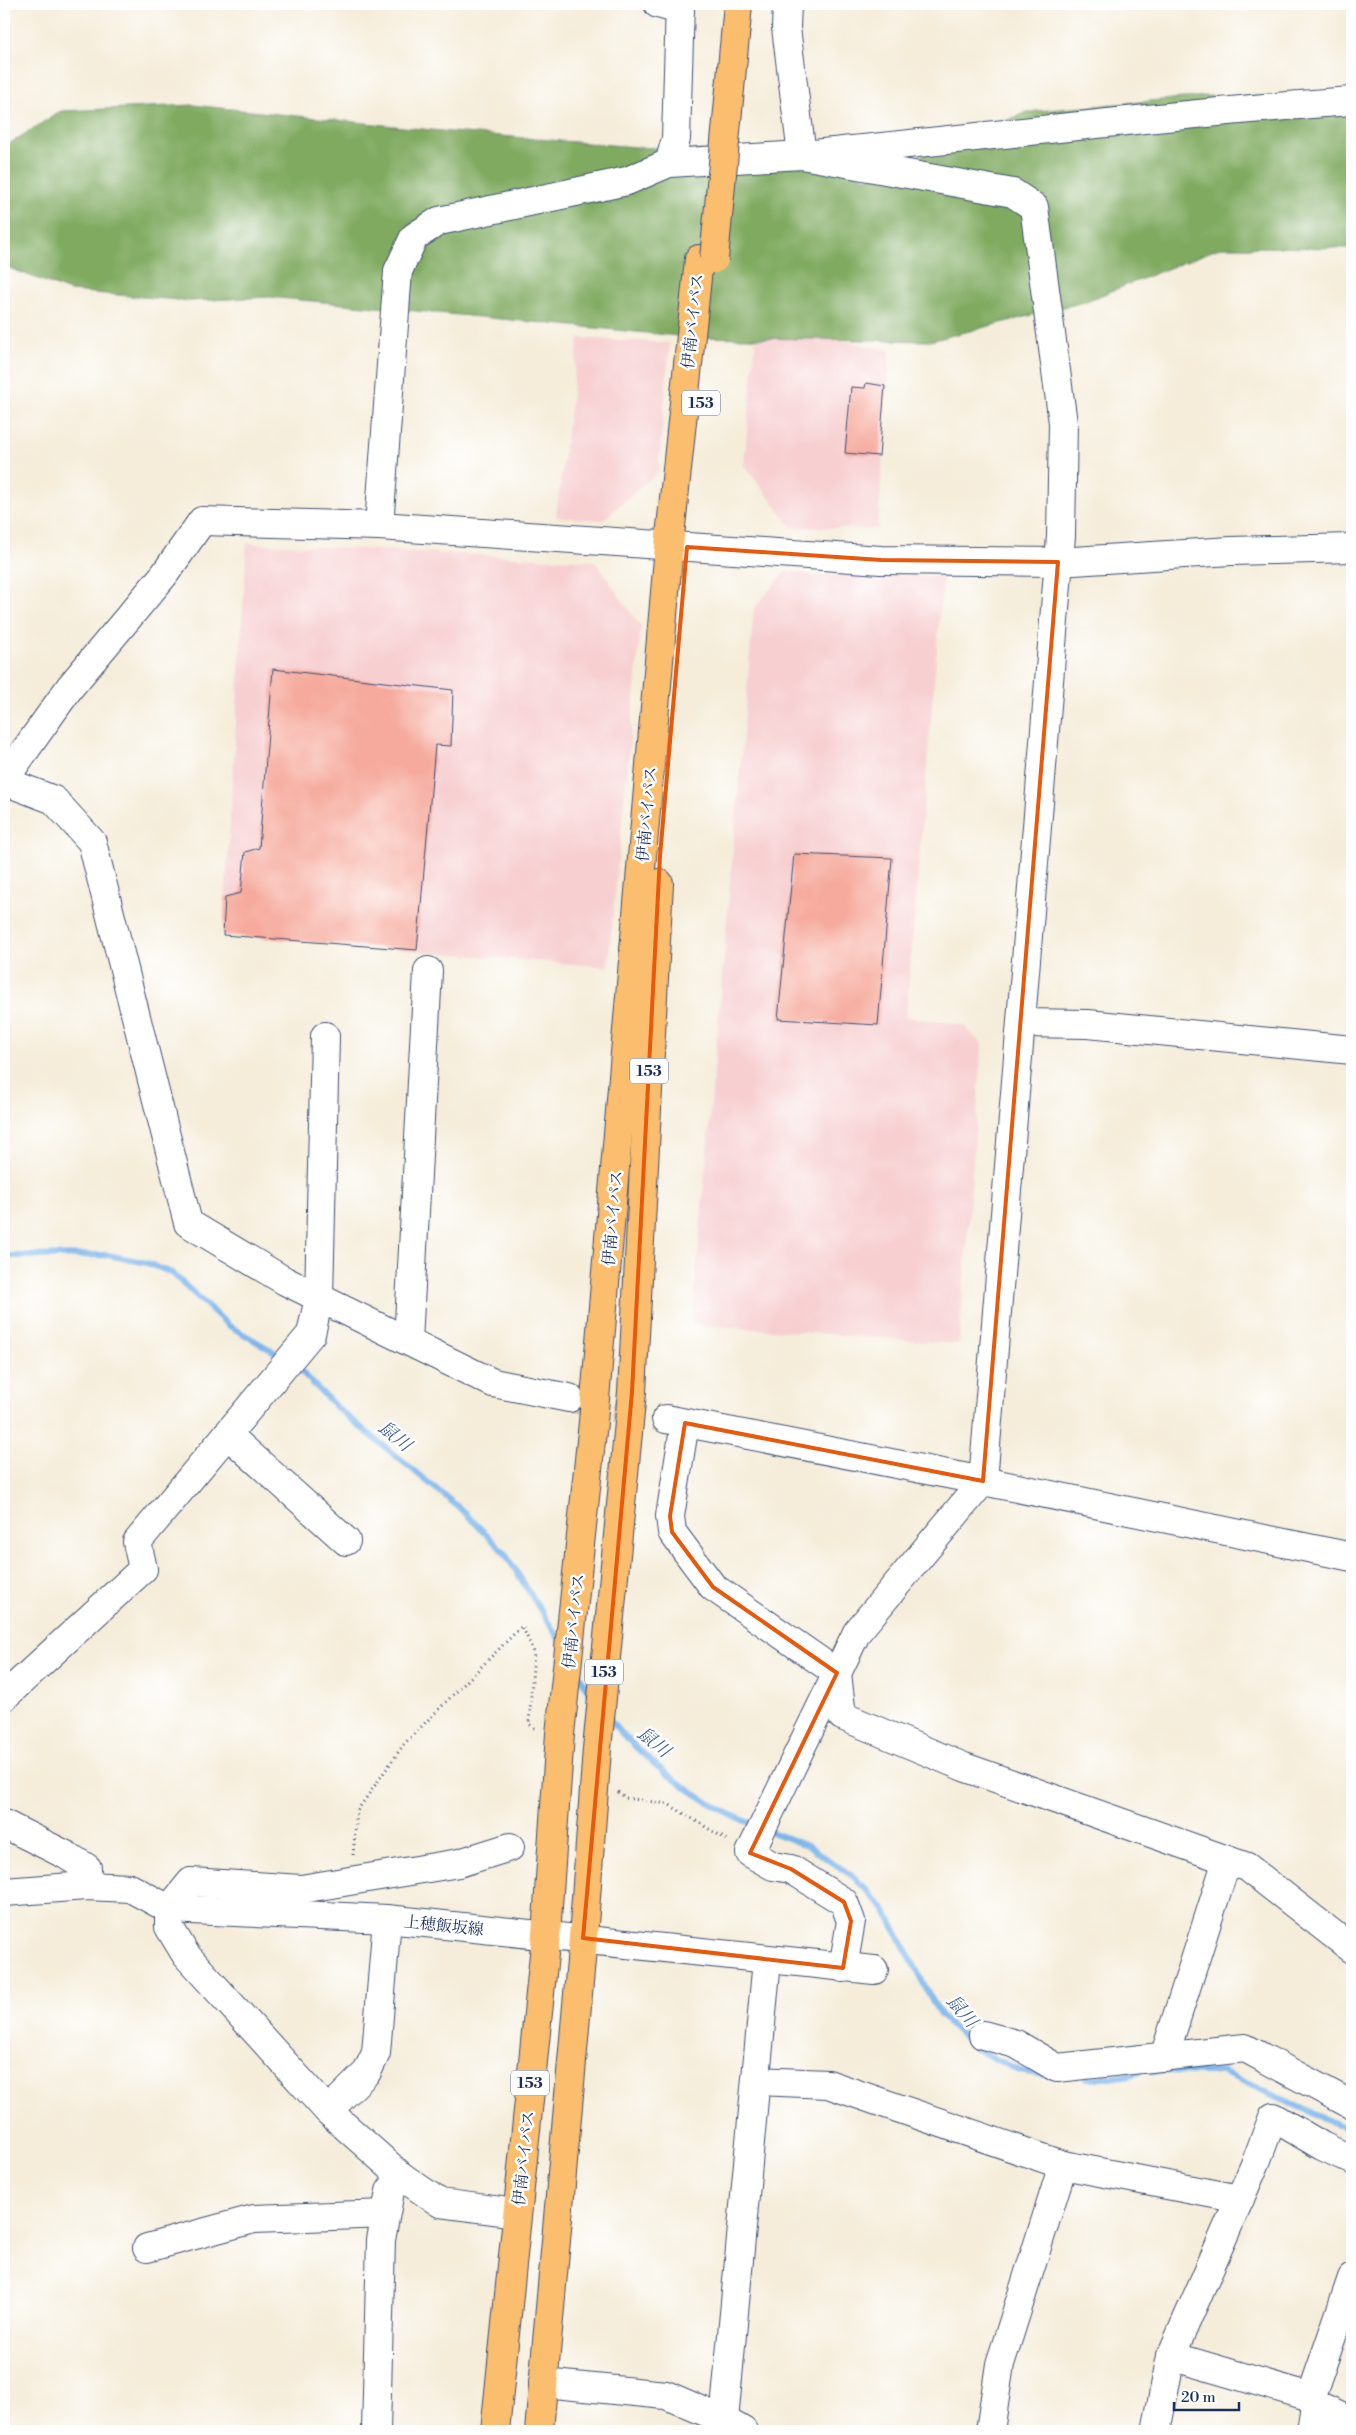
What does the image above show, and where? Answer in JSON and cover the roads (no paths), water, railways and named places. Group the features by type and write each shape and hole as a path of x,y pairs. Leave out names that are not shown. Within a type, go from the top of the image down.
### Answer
{"highway":[{"name":"伊南バイパス","path":"495,2431 546,1935 552,1735 577,1587 706,259 726,4"},
{"name":"伊南バイパス","path":"706,259 738,4"},
{"name":"伊南バイパス","path":"539,2431 583,1938 597,1749 632,1392 678,546"}],"street":[{"path":"787,4 786,28 802,155"},
{"path":"668,163 676,139 673,6"},
{"path":"379,526 398,271 414,237 439,221 627,181 668,163 802,155 1134,122 1226,110 1352,101"},
{"path":"802,155 1013,193 1034,207 1064,423 1061,536 984,1481 857,1632 752,1847 773,1866 792,1869 844,1902 851,1921 843,1968"},
{"path":"569,1398 494,1383 285,1281 188,1223 92,842 54,800 4,780 70,687 164,575 202,521 379,526 881,560 1058,562 1231,551 1352,548"},
{"path":"408,1341 428,971"},
{"path":"1022,1023 1088,1024 1352,1050"},
{"path":"4,1697 143,1569 137,1542 311,1334 319,1298 326,1036"},
{"path":"1352,1557 984,1481 676,1421 670,1516 672,1532 713,1587 837,1673 842,1716 964,1767 1247,1867 1352,1949"},
{"path":"227,1434 346,1541"},
{"path":"4,1824 66,1855 87,1868 86,1886"},
{"path":"510,1846 460,1863 302,1889 191,1882 169,1908 169,1927 186,1955 328,2111 401,2176 440,2203 517,2213"},
{"path":"1164,2057 1227,1860"},
{"name":"上穂飯坂線","path":"11,1892 86,1886 130,1888 169,1908 388,1919 874,1970"},
{"path":"328,2111 367,2072 376,2053 388,1919"},
{"path":"543,2383 666,2395 730,2427 767,1960"},
{"path":"983,2036 1016,2044 1057,2068 1245,2048 1352,2105"},
{"path":"756,2081 828,2084 1063,2165 1240,2199"},
{"path":"1156,2431 1171,2356 1256,2162 1273,2117 1322,2146 1352,2160"},
{"path":"990,2431 1000,2364 1063,2165"},
{"path":"376,2431 381,2240 390,2191 401,2176"},
{"path":"147,2248 254,2219 385,2214"},
{"path":"1312,2411 1341,2345 1352,2278"},
{"path":"1171,2356 1312,2411 1352,2422"}],"waterway":[{"name":"鼠川","path":"4,1256 108,1255 147,1263 172,1273 228,1325 283,1357"},
{"name":"鼠川","path":"294,1364 336,1407 463,1511 504,1552 560,1641"},
{"name":"鼠川","path":"576,1669 593,1700"},
{"name":"鼠川","path":"609,1719 640,1751 696,1795 757,1826"},
{"name":"鼠川","path":"769,1831 808,1846 854,1877 885,1910 940,2015 976,2049 1019,2071 1050,2076"},
{"name":"鼠川","path":"1151,2071 1222,2072 1352,2131"},
{"name":"鼠川","path":"1087,2078 1111,2078 1139,2073"}],"tunnel":[{"path":"573,1399 666,1419"}]}
